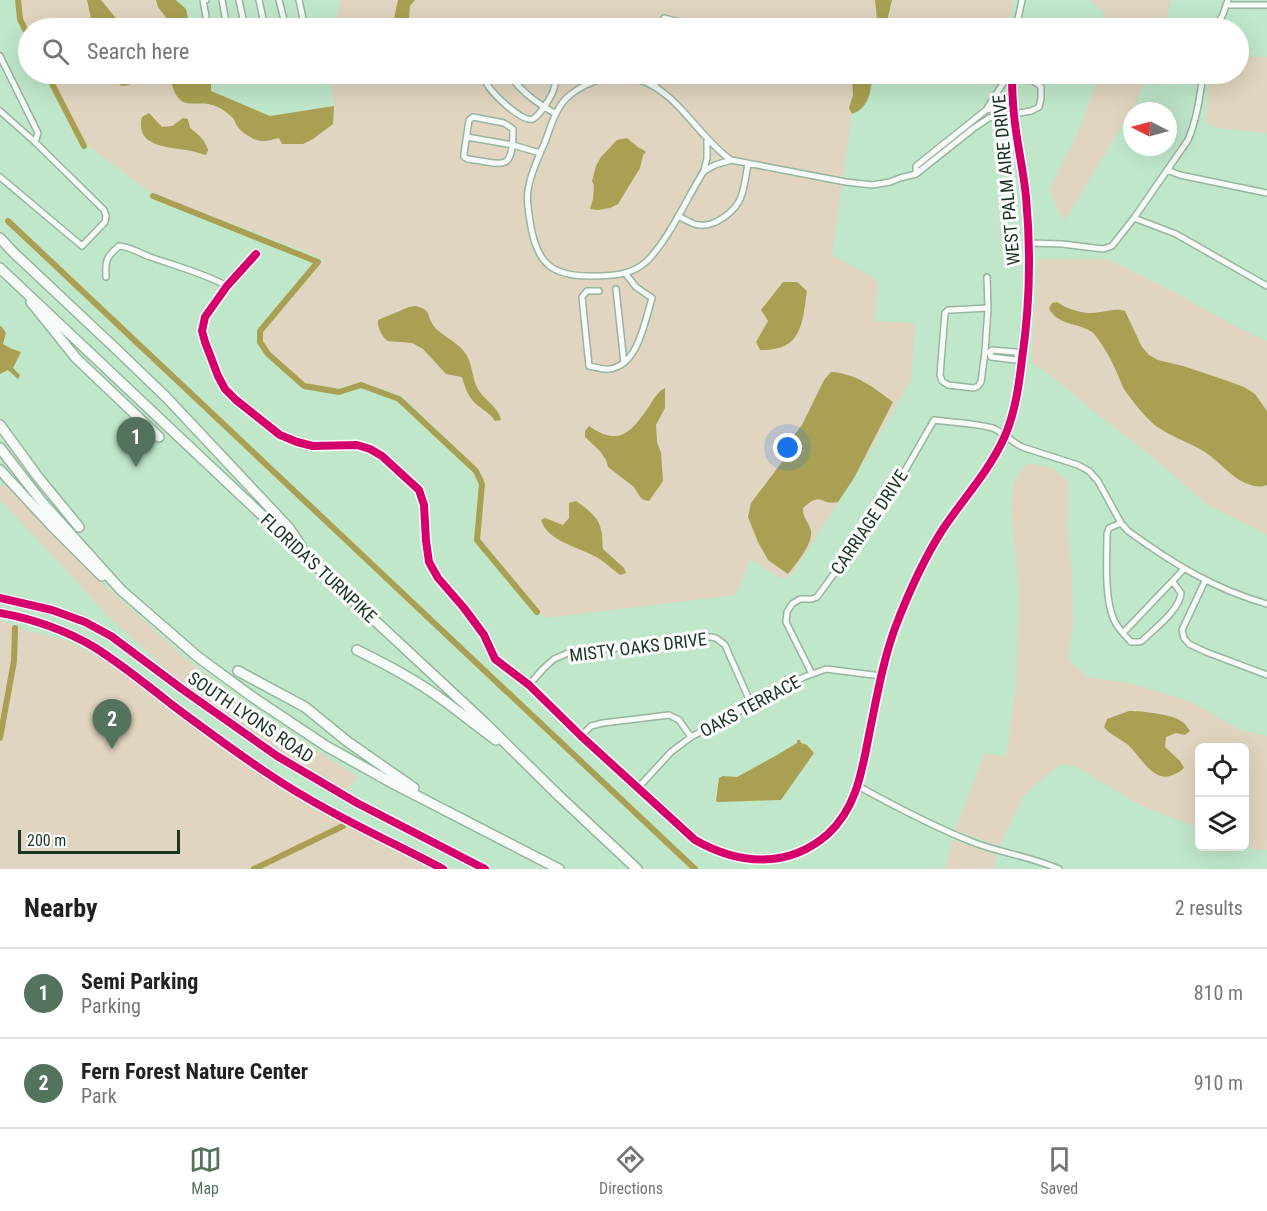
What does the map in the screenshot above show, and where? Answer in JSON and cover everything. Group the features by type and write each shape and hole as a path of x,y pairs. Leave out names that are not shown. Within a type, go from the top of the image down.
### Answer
{"highway":[{"path":"0,238 166,397 289,528 309,558"},
{"name":"FLORIDA'S TURNPIKE","path":"0,268 638,869"},
{"path":"24,291 33,306 76,358 159,437"},
{"path":"0,425 79,527"},
{"path":"0,448 42,502 121,590"},
{"path":"0,470 98,573 198,657 254,698 326,746 559,869"},
{"path":"357,650 403,674 443,699 513,751"},
{"path":"238,671 305,707 426,800"}],"main road":[{"name":"SOUTH LYONS ROAD","path":"0,598 52,610 85,622 111,636 277,756 357,803 485,869"},
{"name":"SOUTH LYONS ROAD","path":"0,613 42,624 68,634 94,648 268,774 322,807 443,869"}],"street":[{"path":"206,0 203,0 206,18"},
{"path":"222,0 225,18"},
{"path":"239,0 243,18"},
{"path":"259,0 263,18"},
{"path":"279,0 284,18"},
{"path":"299,0 303,18"},
{"path":"1018,18 1022,0"},
{"path":"1220,18 1227,2 1267,5"},
{"path":"0,56 38,133 35,142"},
{"path":"487,84 523,118 532,119 538,115 552,95 555,84"},
{"path":"516,84 528,97 556,114"},
{"path":"590,84 570,95 556,114 528,187 527,200 533,241 545,262 563,274 618,275 638,268 647,261 660,246 704,171 707,158 707,138"},
{"path":"650,84 655,86 702,131 719,152 731,160 872,185 916,174 989,118 1014,111"},
{"path":"916,174 916,166 986,110 1005,84"},
{"name":"WEST PALM AIRE DRIVE","path":"637,789 695,840 713,850 752,861 792,856 813,846 840,822 850,806 858,786 881,676 894,630 913,584 942,532 995,455 1005,435 1018,383 1028,309 1030,243 1012,84"},
{"path":"986,110 994,108 1031,111 1039,107 1041,87 1038,84"},
{"path":"1030,243 1103,249 1112,246 1188,140 1197,113 1201,84"},
{"path":"0,111 104,210 105,222 82,246 0,177"},
{"path":"471,118 499,122 509,126 513,129 513,145 506,162 468,159 464,153 469,120 471,118"},
{"path":"467,137 513,145 540,153"},
{"path":"704,171 731,160"},
{"path":"678,216 696,225 704,226 714,223 732,210 740,198 748,164"},
{"path":"1167,170 1180,175 1267,193"},
{"path":"1134,218 1176,234 1267,286"},
{"path":"106,277 105,262 111,252 119,246 129,247 148,256 209,276 227,286"},
{"path":"256,254 227,286 205,317 202,331 205,342 225,389 280,435 313,446 350,445 370,449 382,456 419,490 424,505 429,562 438,578 484,635 495,659 530,685 637,789"},
{"path":"599,291 587,291 582,297 590,366 609,369 624,363 635,350 652,298 636,287 625,273"},
{"path":"987,277 988,308 987,353 981,382 974,388 948,385 942,381 940,375 945,313 948,310 988,308"},
{"path":"616,289 624,363"},
{"path":"987,353 992,350 1008,351 1017,352 1021,356"},
{"name":"CARRIAGE DRIVE","path":"812,674 786,622 787,612 792,604 800,599 817,597 874,519 934,420 992,428 1005,435"},
{"path":"1005,435 1022,447 1078,465 1089,471 1098,481 1121,523 1128,531 1184,569 1205,581 1253,601 1267,604"},
{"path":"1121,523 1109,528 1107,534 1108,596 1113,618 1131,642 1142,640 1175,608 1181,593 1173,582"},
{"path":"1122,633 1184,569"},
{"path":"1205,581 1182,630 1184,638 1188,644 1267,675"},
{"name":"MISTY OAKS DRIVE","path":"530,685 554,659 568,653 663,643 704,636 716,638 725,645 752,706"},
{"name":"OAKS TERRACE","path":"637,789 671,752 692,737 812,674 826,669 881,676"},
{"path":"581,736 591,726 603,723 669,716 679,720 692,737"},
{"path":"858,786 908,813 975,843 1059,869"}],"shaded area":[{"path":"20,0 156,0 166,18 23,18"},
{"path":"87,0 101,0 116,18 91,18"},
{"path":"156,0 176,0 186,9 188,18 166,18"},
{"path":"340,0 875,0 877,18 337,18"},
{"path":"398,0 415,0 410,6 409,18 394,18"},
{"path":"875,0 892,0 888,18 877,18"},
{"path":"893,0 1014,0 1010,18 889,18"},
{"path":"1091,0 1171,0 1166,18 1103,18 1104,13"},
{"path":"1249,56 1267,57 1267,133 1218,128 1206,122 1209,84 1249,84"},
{"path":"55,84 177,84 187,104 202,103 217,107 234,118 238,127 262,141 279,138 283,144 303,144 333,124 332,84 852,84 853,95 849,108 852,114 832,255 873,277 878,284 874,321 914,323 911,380 854,478 792,574 782,579 750,559 736,595 545,618 480,537 485,489 481,471 401,395 361,383 333,389 305,384 269,352 263,342 263,332 324,260 153,194 86,144"},
{"path":"211,84 211,91 270,116 334,106 333,124 303,144 282,144 279,138 258,140 242,131 233,118 218,107 210,104 190,104 180,100 172,85"},
{"path":"852,84 871,84 863,107 852,114 849,108 853,95"},
{"path":"1096,84 1144,84 1136,102 1123,102 1123,124 1064,222 1049,190 1076,138"},
{"path":"149,113 162,127 172,126 183,118 188,119 190,128 207,146 206,155 165,147 149,140 143,135 141,127 142,117"},
{"path":"627,138 646,152 640,168 618,204 610,208 590,209 594,185 592,181 596,166 617,140"},
{"path":"1038,259 1107,259 1267,341 1267,534 1209,506 1152,456 1031,362"},
{"path":"783,282 797,282 807,291 801,325 792,341 784,346 760,350 756,342 768,321 761,310"},
{"path":"1057,302 1083,312 1125,311 1142,347 1149,355 1158,360 1244,387 1255,394 1267,411 1267,485 1256,486 1245,483 1205,452 1156,426 1126,392 1109,356 1095,335 1087,329 1062,321 1052,314 1049,308 1052,303"},
{"path":"416,306 427,311 436,329 464,351 477,387 498,412 501,420 495,421 473,401 462,377 446,374 423,349 412,343 388,341 384,337 379,329 378,320"},
{"path":"0,326 6,333 3,344 21,352 13,368 20,375 18,379 8,370 0,374"},
{"path":"831,372 857,378 893,402 854,478 838,502 832,503 818,499 803,508 811,536 803,554 788,574 768,560 748,517 751,503 782,462 782,451 802,425 824,380"},
{"path":"665,388 665,408 656,425 663,481 649,501 640,497 634,487 608,467 600,451 585,437 585,431 589,426 609,436 624,434 637,422 656,395"},
{"path":"1027,463 1053,468 1069,483 1067,522 1072,574 1073,625 1068,659 1087,677 1134,684 1194,703 1237,729 1267,736 1267,850 1256,850 1249,847 1249,743 1195,743 1195,826 1140,805 1075,766 1060,764 1023,796 1000,846 955,830 985,753 1006,757 1016,688 1019,592 1011,506 1014,482"},
{"path":"5,482 90,572 187,660 251,708 358,777 346,792 245,727 174,676 108,616 0,500 0,488"},
{"path":"576,501 592,513 598,521 602,532 603,549 624,568 626,573 620,575 603,561 555,537 544,527 541,520 545,518 563,525 569,518 569,503"},
{"path":"0,620 28,631 67,641 108,662 322,807 429,869 0,869"},
{"path":"1129,711 1166,715 1184,723 1190,731 1185,735 1176,733 1166,737 1165,747 1184,768 1174,775 1166,777 1158,775 1127,744 1104,727 1107,719"},
{"path":"797,740 807,745 814,753 781,800 716,801 719,778 737,777 797,743"},
{"path":"952,839 997,855 994,869 946,869"}],"waterway":[{"path":"18,0 20,18"},
{"path":"52,84 84,146"},
{"path":"153,196 318,262 260,331 260,342 268,354 304,386 339,392 361,385 399,399 476,471 482,484 477,540 537,612"},
{"path":"8,221 695,869"},
{"path":"0,738 14,661 15,628"},
{"path":"254,869 343,826"}],"cycle path":[{"path":"256,254 227,286 205,317 202,331 205,342 225,389 280,435 313,446 357,445 382,456 419,490 424,505 429,562 438,578 484,635 495,659 529,685 695,840 729,855 763,860 780,858 813,845 828,834 846,811 861,773 884,666 905,603 922,565 951,518 991,462 1011,419 1025,339 1029,258 1026,197 1014,117 1012,84"},
{"path":"0,598 52,610 85,622 111,636 277,756 357,803 485,869"},
{"path":"0,613 48,626 94,647 288,787 443,869"}],"place":[{"name":"Semi Parking","path":"136,467"},
{"name":"Fern Forest Nature Center","path":"112,749"}]}
